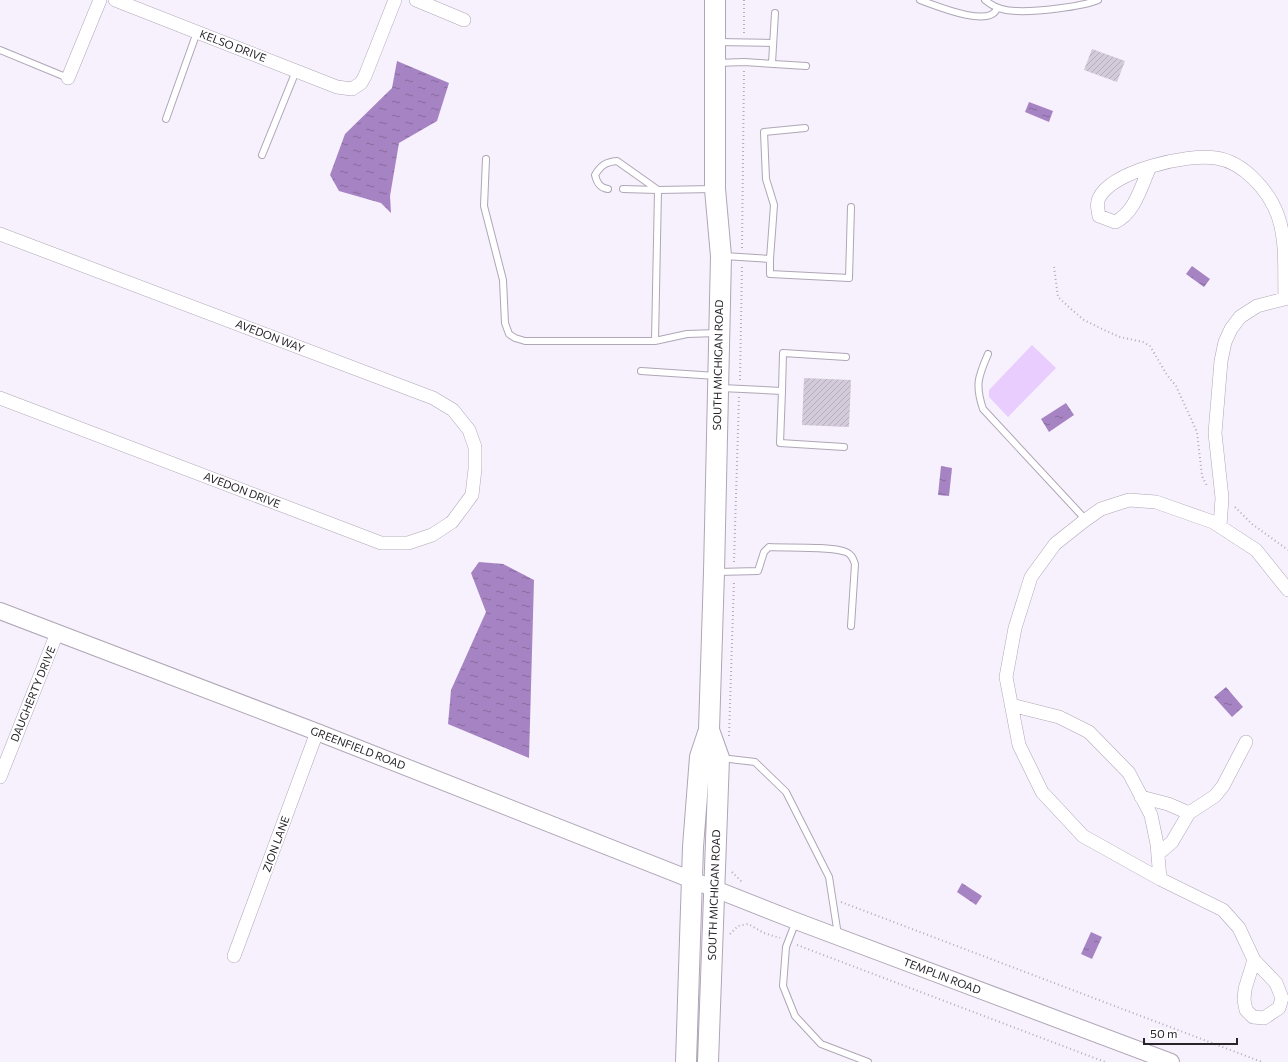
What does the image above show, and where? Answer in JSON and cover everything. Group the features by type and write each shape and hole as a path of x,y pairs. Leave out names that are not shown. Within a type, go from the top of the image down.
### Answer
{"main road":[{"name":"SOUTH MICHIGAN ROAD","path":"686,1062 691,879 700,757 709,730 714,572 718,333 721,256 715,189 715,0"},
{"name":"SOUTH MICHIGAN ROAD","path":"708,1062 715,888 723,758 709,730"}],"street":[{"path":"68,78 100,0"},
{"name":"KELSO DRIVE","path":"115,0 336,87 352,89 361,83 365,76 394,0"},
{"path":"416,0 464,20"},
{"path":"1150,167 1131,210 1123,218 1115,222 1100,216 1097,208 1098,199 1105,190 1120,178 1150,167 1170,162 1192,158 1216,158 1238,166 1262,188 1277,214 1283,234 1287,298 1257,306 1240,317 1231,329 1225,342 1221,361 1215,433 1222,498 1220,526"},
{"name":"AVEDON WAY","path":"0,234 433,398 453,410 469,430 474,446 475,469 472,495"},
{"name":"AVEDON DRIVE","path":"0,398 381,543 408,543 432,535 452,522 472,495"},
{"path":"1254,960 1239,928 1223,910 1160,879 1083,836 1042,792 1019,745 1006,677 1015,628 1031,576 1055,544 1101,509 1129,500 1156,502 1213,522 1256,550 1288,590"},
{"name":"GREENFIELD ROAD","path":"0,611 317,732 715,888"},
{"name":"DAUGHERTY DRIVE","path":"0,777 57,633"},
{"path":"1011,705 1059,717 1089,732 1129,773 1151,815 1158,854 1160,879"},
{"name":"ZION LANE","path":"234,956 317,732"},
{"path":"1158,854 1172,842 1189,813 1215,796 1223,786 1246,742"},
{"path":"1141,796 1168,804 1189,813"},
{"name":"TEMPLIN ROAD","path":"715,888 796,921 1168,1061"}],"lane":[{"path":"920,0 954,12 979,16 992,15 996,12 997,8"},
{"path":"985,0 997,8 1015,12 1038,10 1098,0"},
{"path":"772,63 775,13"},
{"path":"166,119 197,32"},
{"path":"715,42 773,43"},
{"path":"0,50 68,78"},
{"path":"715,63 744,62 806,66"},
{"path":"262,155 296,71"},
{"path":"805,128 764,132 766,179 774,205 770,274 849,278 851,206"},
{"path":"486,159 484,206 503,280 505,323 509,334 515,338 525,341 655,342 688,334 718,333"},
{"path":"608,189 597,183 595,175 606,162 617,161 658,190"},
{"path":"623,189 715,189"},
{"path":"655,342 658,190"},
{"path":"721,256 770,259"},
{"path":"844,447 780,443 783,353 846,357"},
{"path":"988,354 978,378 978,393 983,409 1086,520"},
{"path":"641,370 717,382 739,388 782,391"},
{"path":"714,572 758,571 764,552 769,548 837,550 848,552 853,557 855,564 851,626"},
{"path":"723,758 755,762 786,792 829,877 838,936"},
{"path":"796,921 786,947 782,986 795,1016 821,1044 868,1062"}],"path":[{"path":"744,0 744,43"},
{"path":"723,758 734,571 742,257 744,62"},
{"path":"1054,267 1058,297 1084,320 1120,337 1143,342 1150,346 1167,376 1176,386 1197,432 1199,453 1205,483 1252,524 1288,550"},
{"path":"730,868 736,877 742,882"},
{"path":"831,898 1262,1062"},
{"path":"728,937 738,926 748,924 764,933 783,938"},
{"path":"794,944 1105,1062"}],"shaded area":[{"path":"1032,345 1056,368 1008,417 989,397 989,390"}],"water":[{"path":"397,61 449,83 437,121 399,143 390,196 391,213 381,203 339,191 330,175 345,134 392,88"},
{"path":"1029,102 1053,111 1049,122 1025,112"},
{"path":"1192,266 1210,279 1204,287 1186,274"},
{"path":"1066,403 1074,415 1049,432 1041,419"},
{"path":"941,466 952,468 949,496 938,495"},
{"path":"479,562 503,564 534,580 529,758 448,724 451,690 486,612 471,573"},
{"path":"1226,687 1243,707 1232,717 1214,697"},
{"path":"962,883 982,896 976,905 957,892"},
{"path":"1091,932 1102,937 1092,959 1081,954"}],"building":[{"path":"1092,49 1125,61 1117,82 1084,70"},
{"path":"804,378 851,380 849,427 802,425"}]}
